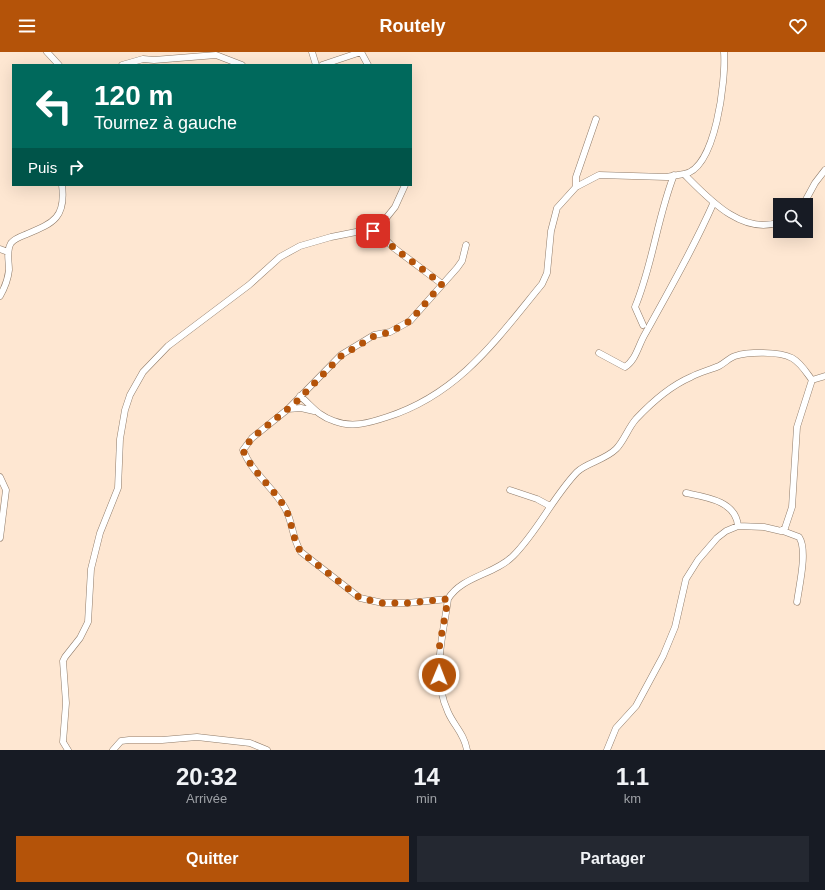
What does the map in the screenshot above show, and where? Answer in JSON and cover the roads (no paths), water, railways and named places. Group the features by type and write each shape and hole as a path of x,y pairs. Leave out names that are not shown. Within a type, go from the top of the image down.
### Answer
{"street":[{"path":"47,52 58,64"},
{"path":"312,52 316,64"},
{"path":"325,64 361,52 367,64"},
{"path":"298,398 314,411 334,421 351,425 365,424 409,410 430,400 490,348 542,284 547,273 551,231 557,208 576,187 598,175 666,177 690,174 696,168 713,137 719,116 724,84 724,52"},
{"path":"126,64 143,59 154,60 216,55 239,64"},
{"path":"576,187 577,173 586,152 596,119"},
{"path":"807,198 815,183 825,170"},
{"path":"684,174 713,204 750,223 761,226 773,223"},
{"path":"643,325 635,307 642,290 662,210 674,175"},
{"path":"0,296 4,290 9,271 8,252 11,243 15,239 46,226 58,216 63,206 62,186"},
{"path":"375,232 395,207 405,186"},
{"path":"599,353 625,367 634,359 643,337 692,252 713,204"},
{"path":"68,750 63,742 66,704 63,661 80,638 88,622 91,569 100,533 118,488 120,439 125,410 134,386 143,372 168,346 249,285 286,253 300,246 354,232 375,232 442,284"},
{"path":"448,599 407,603 382,603 360,598 301,552 296,544 287,510 249,461 243,450 252,438 288,410 298,398 341,356 374,336 390,332 410,321 462,261 466,245"},
{"path":"0,249 8,252"},
{"path":"467,750 461,730 448,712 439,675 439,649 448,599 458,586 511,558 526,541 550,506 578,471 608,457 618,448 625,434 636,419 668,390 692,376 720,366 738,356 758,353 781,354 791,357 800,364 812,380"},
{"path":"812,380 825,376"},
{"path":"783,531 789,519 792,507 797,427 812,380"},
{"path":"298,398 302,408"},
{"path":"288,410 302,408 314,411"},
{"path":"0,477 6,490 0,538"},
{"path":"510,490 550,506"},
{"path":"686,493 709,498 730,509 737,520 738,526"},
{"path":"607,750 616,728 636,706 669,642 675,627 683,588 690,571 717,538 726,531 738,526 750,526 783,531 799,537 803,543 803,558 797,602"},
{"path":"113,750 121,742 129,740 162,740 197,737 250,743 267,750"}]}
